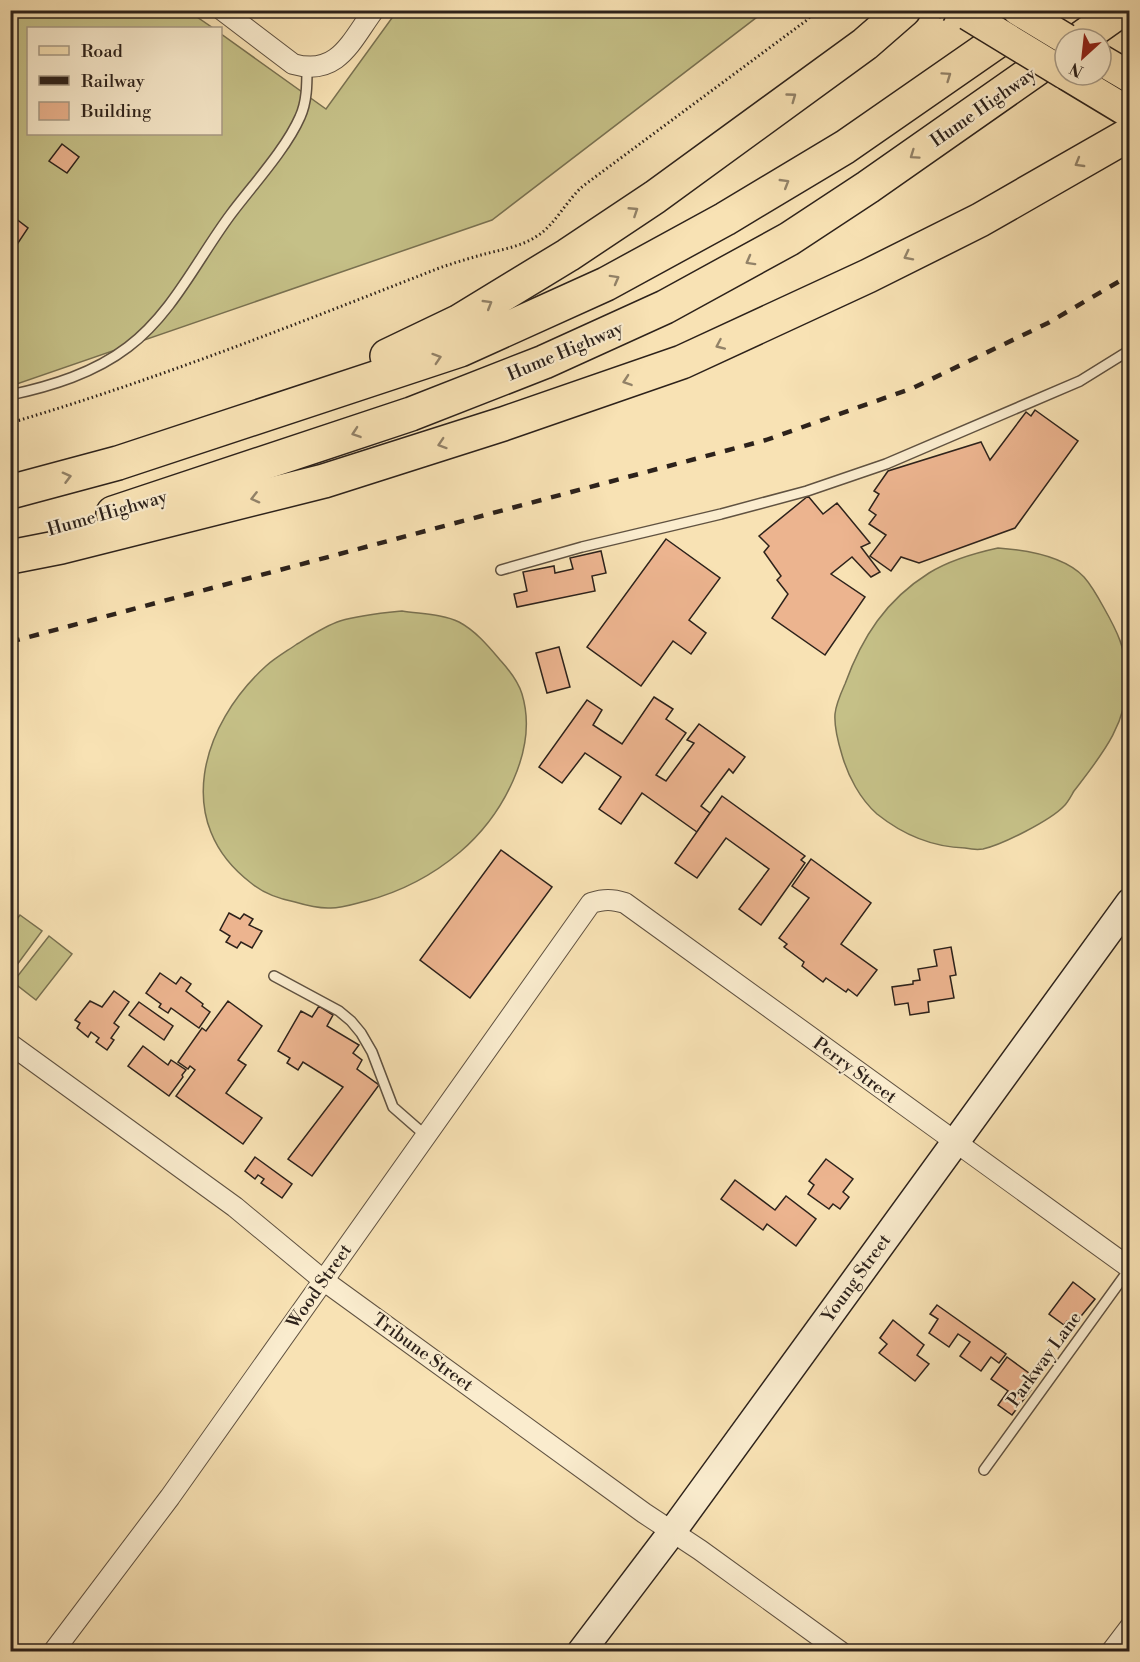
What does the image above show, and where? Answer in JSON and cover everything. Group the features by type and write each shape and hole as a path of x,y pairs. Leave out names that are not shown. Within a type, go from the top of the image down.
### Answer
{"highway":[{"path":"246,420 458,322 568,255 655,198 865,44 904,10"},
{"path":"10,492 118,463 460,350 606,284 725,219 845,147 1042,10"},
{"path":"1097,27 1120,10"},
{"name":"Hume Highway","path":"10,540 128,509 411,414 544,362 665,307 789,239 868,187 1053,57"},
{"path":"10,557 61,547 324,481 503,424 682,362 848,285 980,220 1130,134"}],"main road":[{"path":"1018,10 1053,31"},
{"path":"959,16 1053,68"},
{"path":"1086,87 1130,113"},
{"name":"Young Street","path":"581,1652 672,1532 1130,902"}],"street":[{"path":"222,10 294,64 307,68 331,63 342,54 374,10"},
{"name":"Perry Street","path":"579,917 591,903 613,899 625,903 1130,1268"},
{"name":"Wood Street","path":"53,1652 170,1497 579,917"},
{"name":"Tribune Street","path":"10,1044 235,1207 323,1280 841,1652"},
{"path":"1112,1652 1130,1627"}],"lane":[{"path":"10,395 40,388 104,364 145,334 163,313 301,117 305,102 307,68"},
{"path":"501,570 582,547 797,494 886,464 1080,381 1130,350"},
{"path":"274,976 339,1011 351,1021 372,1052 393,1107 425,1135"},
{"name":"Parkway Lane","path":"984,1470 1130,1268"}],"path":[{"path":"10,423 62,408 254,340 439,268 509,248 537,237 548,227 570,197 583,186 807,20 816,10"},
{"path":"928,10 959,16"}],"shaded area":[{"path":"10,11 188,11 212,27 27,27 27,135 222,135 222,35 326,109 397,11 765,11 492,220 11,386"},
{"path":"998,548 1044,555 1066,564 1084,577 1113,625 1125,658 1127,677 1123,710 1103,752 1067,803 1058,812 1002,843 983,849 941,845 897,828 877,814 865,801 851,779 839,745 836,710 859,651 877,621 900,595 945,564"},
{"path":"402,611 439,616 459,622 482,640 518,685 526,715 525,737 521,759 503,801 490,820 460,852 439,868 404,888 366,901 333,908 307,905 266,893 251,883 226,859 211,832 204,804 204,774 212,745 225,716 243,690 266,666 323,628 371,614"},
{"path":"20,915 42,931 11,973 11,927"},
{"path":"49,936 72,954 36,1000 13,982"}],"building":[{"path":"62,144 79,157 67,173 49,161"},
{"path":"11,215 28,228 16,246 10,242"},
{"path":"1035,410 1078,441 1015,528 919,563 901,557 891,571 870,556 886,535 869,524 876,515 869,510 879,494 874,491 888,471 981,442 990,460 1026,412 1031,416"},
{"path":"808,496 823,514 837,503 870,543 861,547 880,572 871,577 852,557 831,574 865,597 825,655 772,618 788,594 777,580 781,576 764,552 769,546 759,536"},
{"path":"666,539 720,578 689,620 706,633 691,654 673,641 641,686 587,647"},
{"path":"601,551 606,573 592,576 595,591 517,607 514,594 527,591 523,572 554,566 555,573 573,569 570,558"},
{"path":"559,647 570,687 547,693 536,653"},
{"path":"654,697 673,709 666,719 686,733 656,775 666,781 694,743 687,740 699,724 745,757 733,773 729,769 701,806 710,813 697,832 642,793 621,824 599,809 621,777 585,753 562,783 539,767 587,700 602,710 593,725 622,744"},
{"path":"722,796 805,856 801,860 805,863 761,925 739,909 769,869 726,838 697,878 675,863"},
{"path":"501,850 552,887 470,998 420,960"},
{"path":"811,859 871,903 841,944 877,970 857,996 848,989 846,992 826,978 823,982 802,966 804,962 784,947 787,944 779,938 809,898 792,886"},
{"path":"229,913 240,919 244,914 253,919 249,925 262,931 252,948 241,942 237,948 226,942 230,936 220,930"},
{"path":"951,947 956,975 950,976 954,998 928,1002 929,1012 910,1015 908,1003 895,1005 892,987 913,984 913,981 920,980 918,969 937,966 934,950"},
{"path":"160,973 176,984 181,977 191,984 186,991 210,1012 199,1028 171,1008 168,1013 159,1007 161,1004 146,993"},
{"path":"114,991 129,1002 114,1023 119,1027 111,1038 114,1040 107,1050 96,1042 99,1038 91,1032 88,1037 77,1028 80,1023 75,1020 90,1001 102,1007"},
{"path":"228,1001 262,1026 238,1060 246,1065 226,1093 262,1118 243,1144 176,1096 195,1070 190,1066 188,1069 178,1062 202,1028 206,1031"},
{"path":"139,1002 173,1026 164,1040 129,1015"},
{"path":"319,1006 333,1015 327,1026 359,1045 353,1053 362,1060 357,1069 379,1085 312,1176 288,1159 343,1087 303,1062 298,1070 287,1063 290,1058 278,1051 301,1011 312,1017"},
{"path":"143,1046 168,1065 171,1060 186,1070 169,1096 128,1066"},
{"path":"255,1157 292,1184 282,1198 261,1183 264,1179 258,1175 255,1179 245,1171"},
{"path":"826,1159 853,1179 843,1192 849,1197 840,1209 833,1204 829,1209 808,1194 814,1185 809,1181"},
{"path":"735,1180 775,1210 786,1196 816,1219 796,1246 767,1224 763,1230 721,1199"},
{"path":"1073,1282 1095,1299 1073,1326 1067,1321 1064,1325 1049,1314"},
{"path":"937,1305 1006,1354 999,1363 991,1357 981,1371 960,1356 970,1342 958,1334 949,1347 929,1333 938,1319 930,1314"},
{"path":"893,1320 924,1345 917,1355 929,1364 915,1381 879,1353 887,1344 880,1338"},
{"path":"1007,1357 1033,1376 1026,1386 1031,1390 1012,1415 998,1405 1008,1391 991,1379"}],"railway":[{"path":"10,642 766,440 913,388 1048,323 1130,275"}]}
